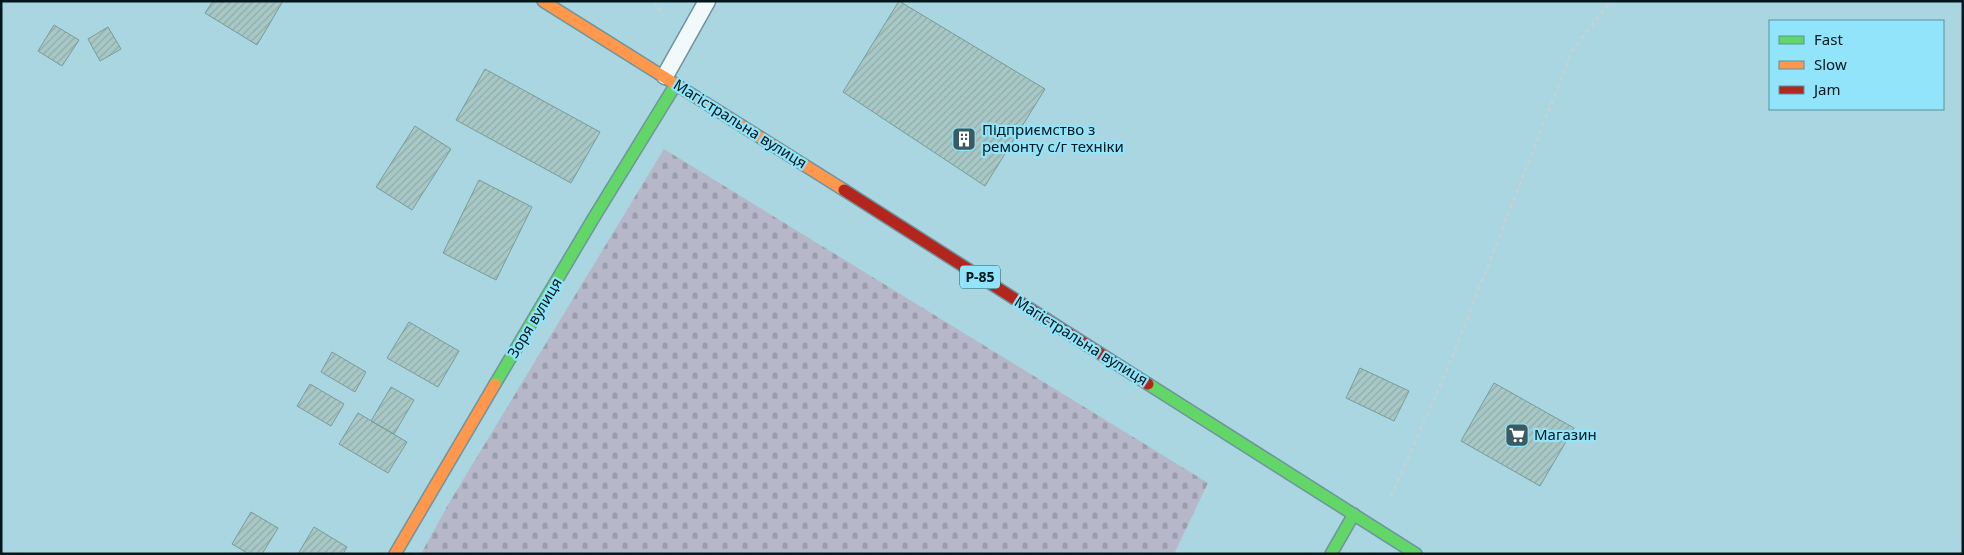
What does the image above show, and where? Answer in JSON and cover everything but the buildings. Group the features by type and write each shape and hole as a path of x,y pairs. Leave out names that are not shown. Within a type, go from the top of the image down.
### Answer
{"main road":[{"name":"Магістральна вулиця","path":"544,1 1416,554"},
{"name":"Зоря вулиця","path":"396,554 593,219 671,80"},
{"path":"1331,554 1354,514"}],"lane":[{"path":"671,80 707,1"}],"path":[{"path":"654,1 665,19"},
{"path":"1376,529 1449,365 1572,51 1611,1"}],"green space":[{"path":"664,149 1208,483 1174,554 421,554 449,503"}],"traffic: fast":[{"path":"495,384 676,84"},
{"path":"1148,384 1416,554"},
{"path":"1331,554 1354,514"}],"traffic: slow":[{"path":"543,1 844,190"},
{"path":"395,554 495,384"}],"traffic: jam":[{"path":"844,190 1148,384"}],"place":[{"name":"Підприємство з ремонту с/г техніки","path":"964,139"},
{"name":"Магазин","path":"1517,435"}]}
